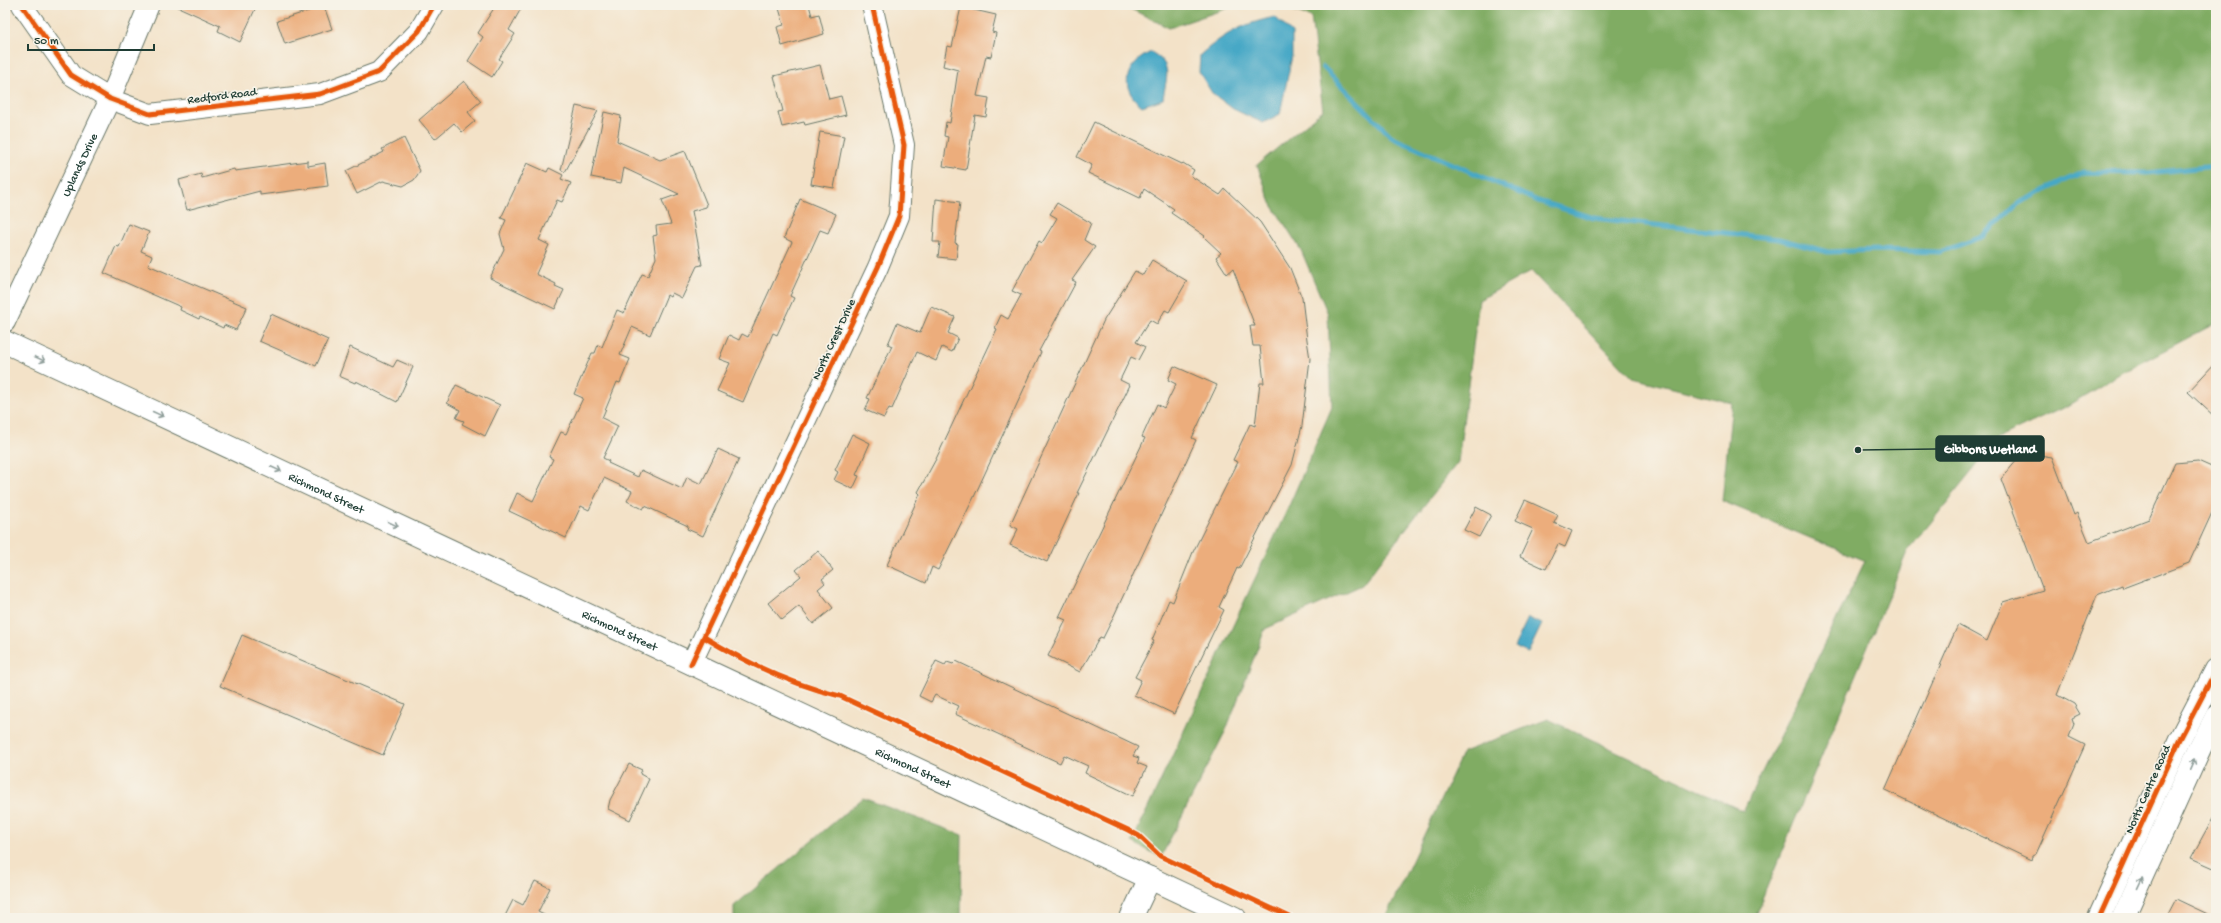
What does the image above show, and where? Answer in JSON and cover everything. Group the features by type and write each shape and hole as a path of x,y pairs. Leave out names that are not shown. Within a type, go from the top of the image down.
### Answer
{"main road":[{"name":"Richmond Street","path":"5,342 1235,918"},
{"name":"North Centre Road","path":"2099,918 2180,739 2216,670"},
{"path":"2123,918 2200,748 2216,717"},
{"path":"1132,918 1150,878"}],"street":[{"name":"Redford Road","path":"22,5 71,75 110,99 150,114 320,94 379,72 419,31 434,5"},
{"name":"Uplands Drive","path":"5,322 110,99 149,5"},
{"name":"North Crest Drive","path":"691,664 878,267 899,216 904,144 872,5"}],"green space":[{"path":"1123,5 1237,5 1169,28"},
{"path":"1279,5 2216,5 2216,323 2127,370 2067,406 1999,438 1907,552 1754,918 1385,918 1463,752 1548,719 1743,811 1865,561 1722,501 1732,403 1633,378 1531,271 1479,300 1458,462 1362,585 1265,629 1226,730 1161,857 1132,842 1288,508 1332,407 1328,314 1301,250 1271,203 1257,165 1323,110 1311,17"},
{"path":"863,798 962,835 961,918 734,918 734,906"}],"water":[{"path":"1275,17 1292,33 1292,56 1280,114 1263,123 1233,109 1212,93 1199,72 1200,55 1234,30"},
{"path":"1151,52 1163,62 1166,67 1166,84 1163,99 1142,106 1134,99 1130,92 1127,84 1128,77 1130,70 1135,63"},
{"path":"1528,618 1542,624 1528,653 1514,647"}],"building":[{"path":"174,5 257,5 240,42 218,31 220,26"},
{"path":"496,5 523,5 509,30 515,34 499,59 502,61 492,77 468,61 483,37 478,33"},
{"path":"778,5 809,5 812,16 819,14 824,34 782,46 777,27 784,25"},
{"path":"324,6 332,29 285,44 277,21"},
{"path":"961,7 996,15 992,32 996,33 991,57 986,56 977,96 989,98 986,117 975,115 966,170 943,166 948,137 944,136 946,122 950,123 958,70 943,66 947,46 952,47"},
{"path":"820,65 829,99 841,96 846,115 805,125 804,122 782,127 778,112 783,111 774,76"},
{"path":"464,81 481,101 468,112 475,121 462,132 454,123 435,139 419,120"},
{"path":"576,106 598,111 565,172 561,170"},
{"path":"604,112 621,116 617,141 660,160 685,151 707,205 706,207 692,211 702,265 697,266 682,298 672,293 670,297 667,295 650,335 632,327 620,355 630,359 620,383 617,382 602,418 618,426 603,458 609,461 608,463 638,477 641,470 682,489 687,477 701,484 718,449 739,459 703,536 687,529 688,526 645,506 643,509 627,501 632,491 604,478 589,510 581,506 566,538 509,511 517,493 533,501 553,459 549,457 561,432 566,434 583,398 574,394 592,353 595,353 598,345 602,347 617,310 624,313 642,274 648,276 656,258 653,236 657,235 656,226 671,224 662,200 679,194 624,168 621,183 591,177"},
{"path":"1094,122 1182,164 1183,163 1194,170 1191,176 1220,195 1225,189 1260,222 1290,268 1302,298 1310,359 1302,426 1292,465 1239,569 1237,568 1219,607 1224,610 1174,714 1134,695 1141,680 1135,677 1154,641 1152,640 1169,600 1173,602 1193,552 1238,462 1233,460 1250,424 1255,426 1260,383 1264,383 1260,346 1253,346 1250,326 1255,326 1233,269 1227,274 1216,257 1221,253 1204,237 1205,236 1171,213 1174,209 1144,189 1140,198 1088,173 1092,165 1077,157"},
{"path":"820,132 844,136 834,188 811,184"},
{"path":"404,138 420,171 414,180 403,186 383,181 357,194 346,171 384,152 382,149"},
{"path":"308,161 308,166 325,163 328,186 260,195 260,191 187,210 179,180 201,174 202,178 234,169 235,171"},
{"path":"527,163 547,172 549,168 563,175 561,179 571,183 562,202 557,200 539,240 549,245 536,274 556,284 555,286 564,290 555,309 490,278 504,249 500,234 506,220 501,218"},
{"path":"800,199 836,214 828,233 820,230 790,296 794,298 777,335 773,333 743,402 717,391 730,363 719,359 729,335 739,340 742,334 748,337 792,242 784,238"},
{"path":"936,199 960,202 955,243 958,244 956,259 938,257 940,242 933,242"},
{"path":"1057,203 1091,223 1084,240 1095,247 1072,280 1076,282 1039,351 1041,352 974,497 938,570 932,567 926,583 887,565 920,494 918,492 936,459 997,329 995,328 1001,315 1008,319 1021,295 1012,291 1039,241 1042,243 1057,218 1050,214"},
{"path":"129,224 149,232 141,251 152,256 148,265 247,307 236,330 224,325 223,328 200,317 199,319 180,310 181,307 104,273 116,246 119,247"},
{"path":"1152,260 1187,281 1169,312 1165,310 1157,324 1150,320 1136,342 1145,347 1138,360 1131,357 1120,380 1130,385 1077,493 1079,493 1047,562 1010,545 1018,529 1010,525 1104,320 1135,271 1143,275"},
{"path":"931,307 955,317 948,333 958,338 952,352 942,347 936,361 917,352 892,409 889,408 884,418 865,410 870,399 867,398 892,346 888,344 897,323 920,333"},
{"path":"271,314 328,340 316,366 259,341"},
{"path":"350,347 393,367 397,360 413,367 397,402 356,381 355,383 339,376"},
{"path":"2216,362 2216,418 2188,392"},
{"path":"1174,366 1217,385 1192,438 1196,440 1111,622 1103,638 1100,637 1080,672 1048,656 1066,620 1059,617 1145,438 1142,437 1157,404 1164,408 1176,384 1168,380"},
{"path":"456,385 500,405 485,436 462,424 464,421 456,418 460,410 447,403"},
{"path":"852,434 870,443 856,475 859,476 853,489 834,480 838,472 835,470"},
{"path":"2033,454 2052,457 2074,515 2077,513 2089,542 2149,519 2175,463 2198,461 2216,469 2216,504 2189,563 2123,588 2122,585 2097,595 2057,695 2074,704 2080,714 2072,718 2074,724 2069,737 2085,745 2036,854 2032,856 2031,860 1885,790 1958,625 1987,641 2003,602 2043,590 2001,479 2018,459"},
{"path":"1525,500 1558,515 1554,523 1572,531 1565,547 1558,544 1546,569 1520,557 1533,529 1515,521"},
{"path":"1476,507 1491,515 1479,537 1464,530"},
{"path":"818,551 833,570 822,579 825,583 818,589 833,608 813,624 799,606 782,620 768,603 801,576 796,570"},
{"path":"242,635 405,704 383,755 220,686"},
{"path":"936,661 945,665 947,662 953,664 956,661 1138,747 1133,756 1139,758 1137,763 1147,767 1133,796 1085,773 1088,766 1064,755 1060,763 955,714 959,706 935,695 931,702 919,696"},
{"path":"629,764 642,770 640,774 649,779 630,820 608,809 610,800"},
{"path":"2216,812 2216,869 2191,858"},
{"path":"535,881 550,888 538,912 550,918 504,918 513,900 523,905"},
{"path":"2176,899 2216,918 2166,918"}],"waterway":[{"path":"1323,67 1393,138 1538,201 1594,218 1779,239 1828,252 1878,250 1940,252 1982,237 2019,203 2083,172 2147,173 2216,166"}],"cycle path":[{"path":"22,5 71,75 110,99 150,114 320,94 379,72 419,31 434,5"},
{"path":"691,664 878,267 899,216 904,145 872,5"},
{"path":"704,637 770,672 805,686 840,696 1128,830 1139,836 1160,856 1292,918"},
{"path":"2099,918 2180,739 2216,670"}],"place":[{"name":"Gibbons Wetland","path":"1858,450"}]}
